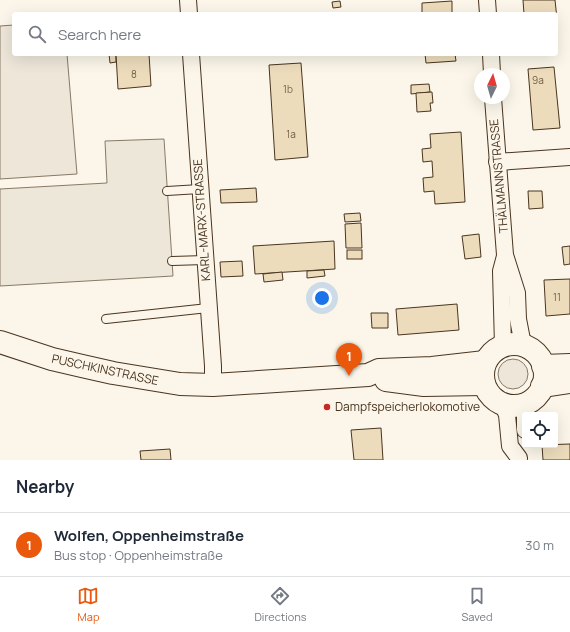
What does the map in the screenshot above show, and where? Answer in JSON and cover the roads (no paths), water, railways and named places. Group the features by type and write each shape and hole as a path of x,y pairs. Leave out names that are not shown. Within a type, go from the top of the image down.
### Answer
{"street":[{"path":"188,0 189,12"},
{"path":"487,0 488,12"},
{"name":"KARL-MARX-STRASSE","path":"191,56 213,366 213,385"},
{"path":"491,56 492,68"},
{"name":"THÄLMANNSTRASSE","path":"493,104 505,255 517,293 518,319 513,345"},
{"path":"497,162 570,157"},
{"name":"PUSCHKINSTRASSE","path":"0,342 52,359 113,373 180,384 213,385 368,374"},
{"path":"513,345 534,351 538,355 543,376 539,393 527,402 519,405 502,403 491,396 484,384 483,373 485,362 489,355 495,350 513,345"},
{"path":"368,374 379,370 432,368 485,362"},
{"path":"543,376 570,365"},
{"path":"368,374 378,379 424,385 484,384"},
{"path":"543,376 570,382"},
{"path":"525,412 527,402"},
{"path":"502,403 507,415 510,446 521,454"}],"lane":[{"path":"168,191 200,189"},
{"path":"172,261 205,260"},
{"path":"106,319 208,308"}],"place":[{"name":"Wolfen, Oppenheimstraße","path":"349,376"},
{"name":"Dampfspeicherlokomotive","path":"327,407"}]}
